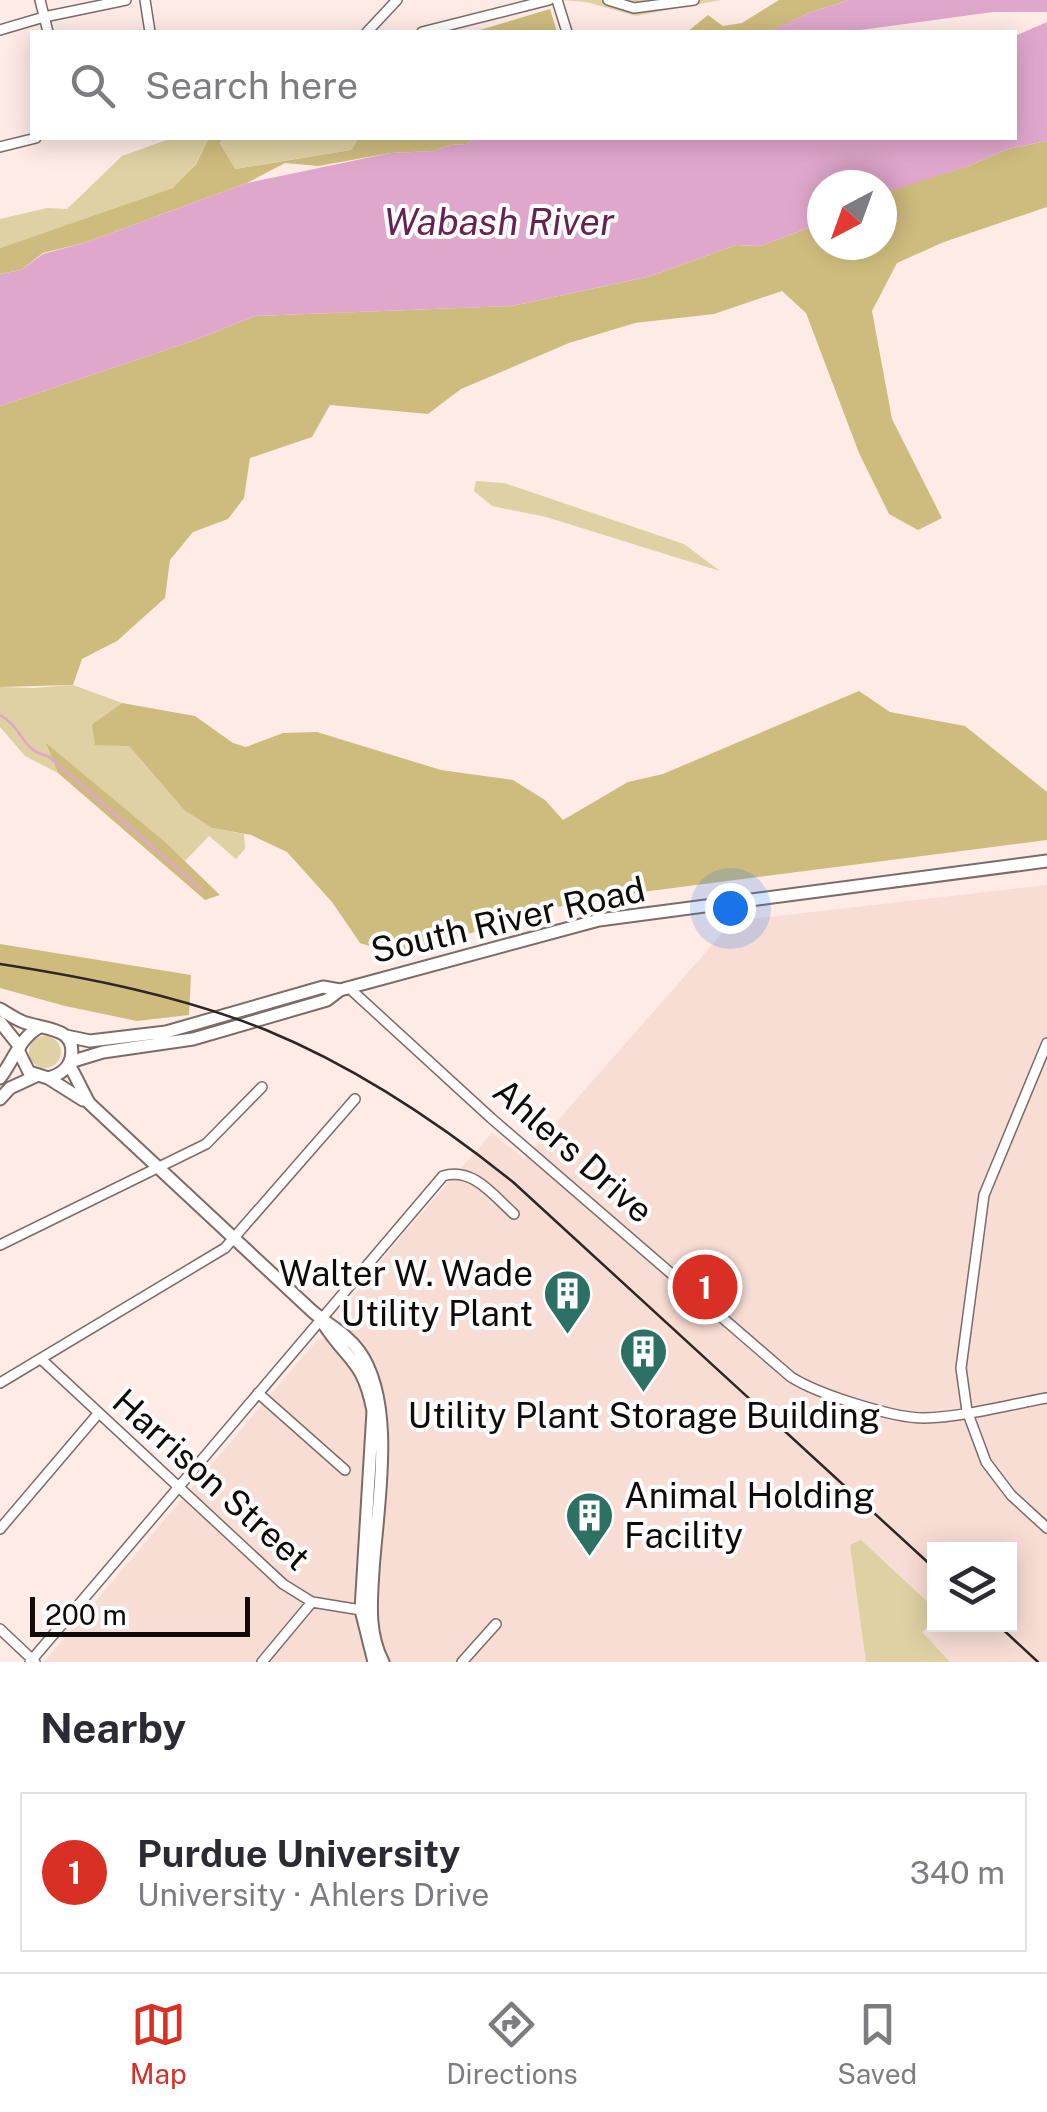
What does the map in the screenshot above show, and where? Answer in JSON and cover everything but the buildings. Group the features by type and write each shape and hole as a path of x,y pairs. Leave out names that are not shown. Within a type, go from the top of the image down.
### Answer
{"main road":[{"name":"South River Road","path":"66,1036 85,1042 166,1032 324,988 344,988 600,920 1047,861"},
{"name":"South River Road","path":"70,1063 103,1052 194,1039 327,1000 344,988"},
{"path":"0,1009 66,1036 70,1063 90,1104"},
{"path":"0,1022 20,1050 24,1066 90,1104 321,1319 357,1362 368,1383 373,1411 361,1610 374,1662"},
{"path":"0,1078 27,1035 40,1027"},
{"path":"0,1099 10,1088 70,1063"},
{"path":"321,1319 336,1326 356,1347 378,1389 382,1417 371,1612 372,1628 384,1662"}],"street":[{"path":"40,0 48,30"},
{"path":"0,30 44,16 126,0"},
{"path":"145,0 150,30"},
{"path":"369,30 397,0"},
{"path":"430,30 549,0"},
{"path":"557,0 566,30"},
{"path":"608,0 634,8 694,0"},
{"path":"0,147 30,140"},
{"name":"Ahlers Drive","path":"344,988 791,1377 809,1388 925,1418 1047,1398"},
{"path":"1047,1043 984,1195 961,1368 967,1411 981,1452 998,1481 1047,1528"},
{"path":"0,1245 215,1137 262,1088"},
{"path":"0,1383 225,1248 355,1099"},
{"path":"0,1629 33,1661 443,1176 456,1172 469,1175 514,1214"},
{"name":"Harrison Street","path":"41,1359 97,1415 284,1584 312,1602 361,1610"},
{"path":"258,1393 345,1470"},
{"path":"0,1529 97,1415"},
{"path":"262,1662 312,1602"},
{"path":"462,1662 496,1624"}],"shaded area":[{"path":"562,0 721,0 636,16 586,2"},
{"path":"779,0 849,0 773,30 689,30 708,15 723,26 742,23"},
{"path":"550,9 556,30 480,30"},
{"path":"166,140 208,140 196,163 174,188 0,248 0,219 47,208 67,209 122,156"},
{"path":"208,140 221,140 235,169 351,150 358,140 475,140 434,151 391,153 318,166 285,163 247,183 84,243 43,253 21,270 0,274 0,248 173,188 196,164"},
{"path":"358,140 351,150 234,169 220,142"},
{"path":"1047,141 1047,207 944,242 897,263 872,311 892,419 942,518 918,530 889,514 859,453 806,313 782,291 714,314 635,323 569,343 461,389 428,414 330,405 312,437 250,458 244,498 228,519 193,532 170,560 165,598 117,641 82,659 73,685 0,687 0,406 255,316 512,306 651,276 736,245 761,246 807,229 807,260 897,260 897,188 1008,149"},
{"path":"476,481 504,483 684,544 720,571 546,517 492,506 474,491"},
{"path":"73,685 122,703 92,724 129,746 184,810 212,828 244,834 245,849 236,859 209,836 185,861 48,745 58,773 25,756 0,727 0,687"},
{"path":"859,691 890,712 965,726 1047,792 1047,840 642,892 552,908 432,945 388,952 360,943 332,902 287,852 251,835 212,828 184,810 129,746 95,745 92,724 122,703 195,716 233,743 246,747 283,733 317,732 441,770 513,780 545,800 563,820 628,782 663,774"},
{"path":"46,743 165,842 220,895 205,900 58,773"},
{"path":"1047,885 1047,1662 44,1662 317,1340 324,1339 341,1320 340,1313 392,1247 492,1133 524,1159 733,921"},
{"path":"0,944 191,975 189,1015 137,1021 0,988"},
{"path":"45,1036 57,1040 61,1052 57,1064 45,1068 33,1064 29,1052 33,1040"},
{"path":"861,1540 927,1601 927,1628 922,1632 950,1662 866,1662 850,1545"}],"water":[{"path":"849,0 1047,0 1047,12 993,12 861,30 772,30"},
{"name":"Wabash River","path":"1047,22 1047,141 1008,149 897,189 897,170 807,170 807,229 761,246 736,245 651,276 512,306 255,316 0,406 0,274 21,270 43,254 84,243 247,183 391,153 434,151 475,140 1017,140 1017,35"}],"waterway":[{"path":"0,715 32,749 48,756 202,890"}],"railway":[{"path":"0,964 135,989 234,1018 332,1061 395,1097 513,1182 927,1562"},
{"path":"1006,1632 1038,1662"}],"place":[{"name":"Purdue University","path":"705,1287"},
{"name":"Walter W. Wade Utility Plant","path":"568,1336"},
{"name":"Utility Plant Storage Building","path":"644,1394"},
{"name":"Animal Holding Facility","path":"589,1558"}]}
